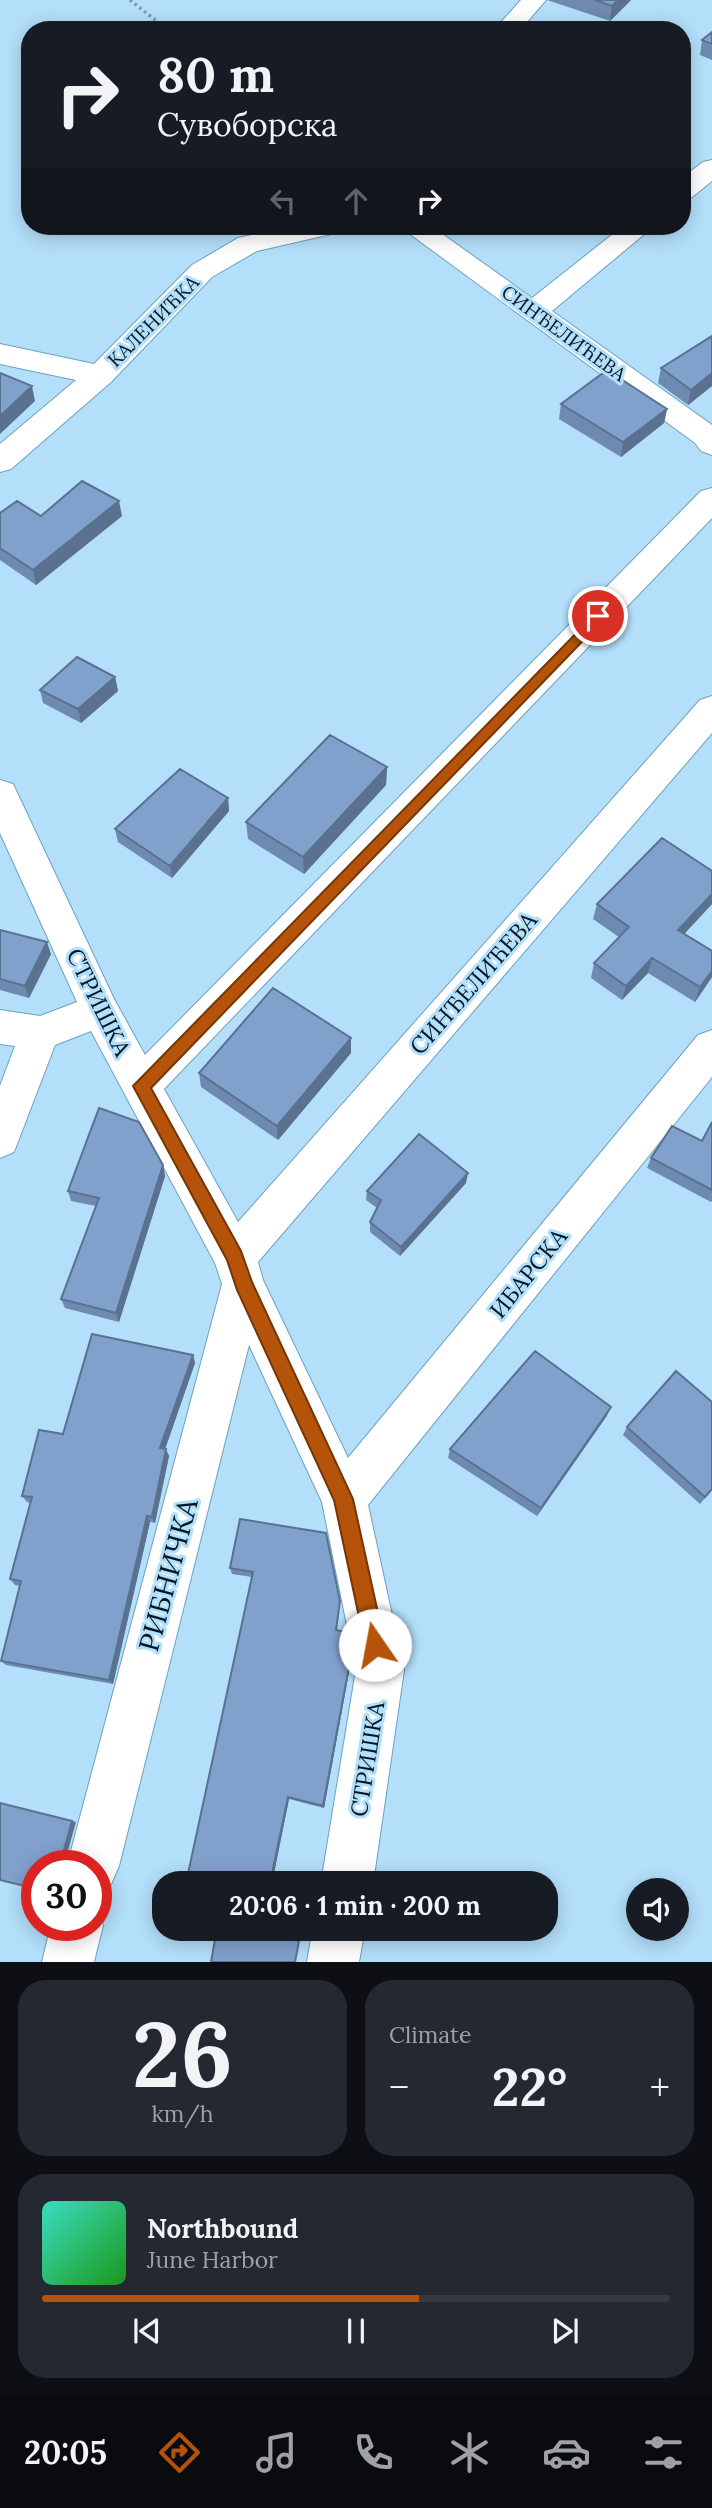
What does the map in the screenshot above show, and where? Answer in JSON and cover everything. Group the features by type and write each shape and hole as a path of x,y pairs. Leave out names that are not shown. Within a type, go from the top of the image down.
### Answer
{"street":[{"path":"514,21 534,0"},
{"path":"691,184 712,168"},
{"name":"КАЛЕНИЋКА","path":"0,461 100,375 202,271 248,244 289,235"},
{"name":"СИНЂЕЛИЋЕВА","path":"426,235 706,436 712,444"},
{"path":"534,311 629,235"},
{"path":"0,354 100,375"},
{"path":"141,1086 712,499"},
{"name":"СИНЂЕЛИЋЕВА","path":"239,1270 712,709"},
{"name":"СТРИШКА","path":"0,794 100,1010 239,1270 344,1499 380,1670 349,1871"},
{"path":"0,1027 40,1033 100,1010"},
{"path":"0,1139 40,1033"},
{"name":"ИБАРСКА","path":"344,1499 712,1047"},
{"name":"РИБНИЧКА","path":"97,1850 239,1270"},
{"path":"68,1962 74,1941"},
{"path":"334,1962 337,1941"}],"path":[{"path":"130,0 157,21"}],"building":[{"path":"595,0 618,0 612,6"},
{"path":"712,32 712,44 702,40"},
{"path":"712,336 712,373 691,390 661,368"},
{"path":"607,370 667,409 623,442 561,404"},
{"path":"0,373 32,386 0,416"},
{"path":"82,481 119,501 33,570 0,548 0,513 17,501 41,516"},
{"path":"77,657 115,677 78,709 40,690"},
{"path":"330,735 387,767 303,857 246,822"},
{"path":"180,769 228,798 170,866 115,829"},
{"path":"662,838 712,871 712,894 678,930 712,951 712,971 700,987 652,958 626,986 594,963 629,927 597,904"},
{"path":"0,930 47,942 25,986 0,979"},
{"path":"273,988 351,1038 277,1126 199,1073"},
{"path":"99,1108 139,1122 163,1165 116,1313 61,1299 99,1198 68,1191"},
{"path":"712,1122 712,1190 651,1158 672,1126 702,1141"},
{"path":"419,1134 468,1173 401,1247 370,1222 381,1200 367,1191"},
{"path":"92,1334 193,1355 160,1448 166,1449 152,1517 147,1516 109,1680 1,1661 21,1581 10,1579 32,1497 22,1496 39,1430 63,1434"},
{"path":"535,1351 611,1407 541,1508 450,1449"},
{"path":"676,1371 712,1402 712,1489 705,1497 627,1427"},
{"path":"240,1519 326,1533 340,1601 336,1630 346,1632 351,1656 323,1806 288,1797 273,1871 189,1871 253,1572 230,1568"},
{"path":"0,1803 72,1821 64,1850 21,1850 21,1885 0,1880"},
{"path":"215,1941 299,1941 295,1962 211,1962"}],"route":[{"path":"375,1645 344,1499 243,1284 234,1257 141,1086 598,616"}]}
